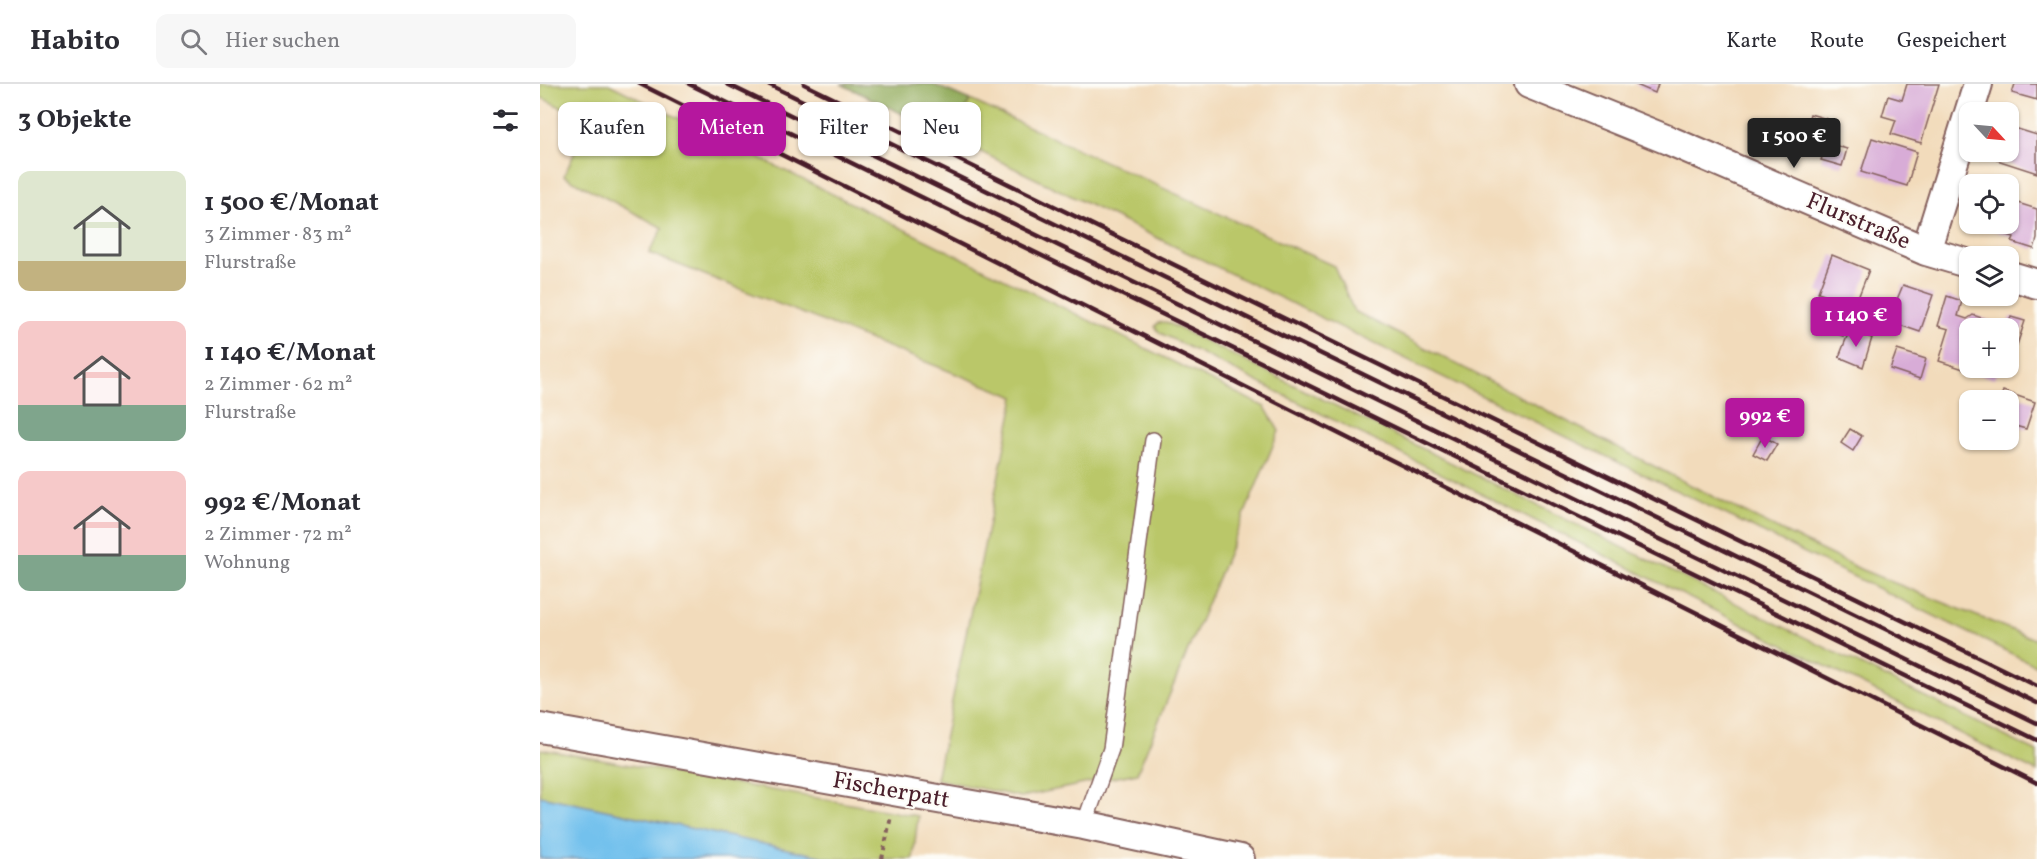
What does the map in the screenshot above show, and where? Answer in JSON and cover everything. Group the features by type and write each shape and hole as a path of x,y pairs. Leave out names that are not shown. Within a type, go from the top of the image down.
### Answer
{"street":[{"name":"Flurstraße","path":"1529,84 1668,140 1926,251 1978,84"},
{"path":"1926,251 1959,261"},
{"path":"2019,278 2037,284"},
{"name":"Fischerpatt","path":"540,728 1084,825 1240,859"}],"lane":[{"path":"1084,825 1111,749 1154,440"}],"path":[{"path":"882,859 896,792"}],"green space":[{"path":"540,84 609,84 646,102 558,102 558,106 540,97"},
{"path":"841,84 932,84 970,100 969,102 901,102 901,113 889,107 889,102 878,102"},
{"path":"981,105 1334,266 1354,311 1729,505 1862,570 2037,640 2037,666 981,152"},
{"path":"666,112 678,118 678,156 755,156 1265,407 1279,431 1137,773 1021,797 936,779 1015,397 649,253 663,228 564,176 573,156 666,156"},
{"path":"1166,322 2037,752 2037,772 1160,333 1155,327 1158,323"},
{"path":"540,749 918,816 913,859 833,859 540,796"}],"water":[{"path":"540,796 833,859 540,859"}],"building":[{"path":"1634,84 1658,84 1655,93"},
{"path":"1907,84 1939,84 1921,143 1891,134 1896,120 1882,116 1888,96 1902,100"},
{"path":"2015,84 2037,84 2037,100 2012,93"},
{"path":"1810,114 1827,119 1823,132 1806,127"},
{"path":"2019,129 2037,135 2037,173 2003,162 2019,162"},
{"path":"1872,138 1917,152 1907,186 1861,172"},
{"path":"1827,143 1847,149 1842,166 1821,160"},
{"path":"2019,203 2037,209 2037,239 2034,249 2012,242 2014,237 2005,234 2019,234"},
{"path":"1832,255 1869,270 1843,336 1813,324 1824,294 1818,292"},
{"path":"1903,285 1933,295 1920,332 1888,321"},
{"path":"1947,296 1959,300 1961,306 1958,316 1964,318 1959,318 1959,368 1939,361 1949,329 1938,326"},
{"path":"2019,319 2025,321 2019,339"},
{"path":"1850,329 1872,338 1863,367 1839,357"},
{"path":"1897,350 1926,359 1920,379 1890,369"},
{"path":"2019,396 2035,402 2026,429 2019,427"},
{"path":"1850,429 1862,436 1853,451 1841,443"},
{"path":"1763,436 1777,444 1767,461 1753,454"}],"railway":[{"path":"640,84 2037,783"},
{"path":"689,84 2037,740"},
{"path":"727,84 2037,723"},
{"path":"768,84 2037,703"},
{"path":"804,84 2037,686"}]}
